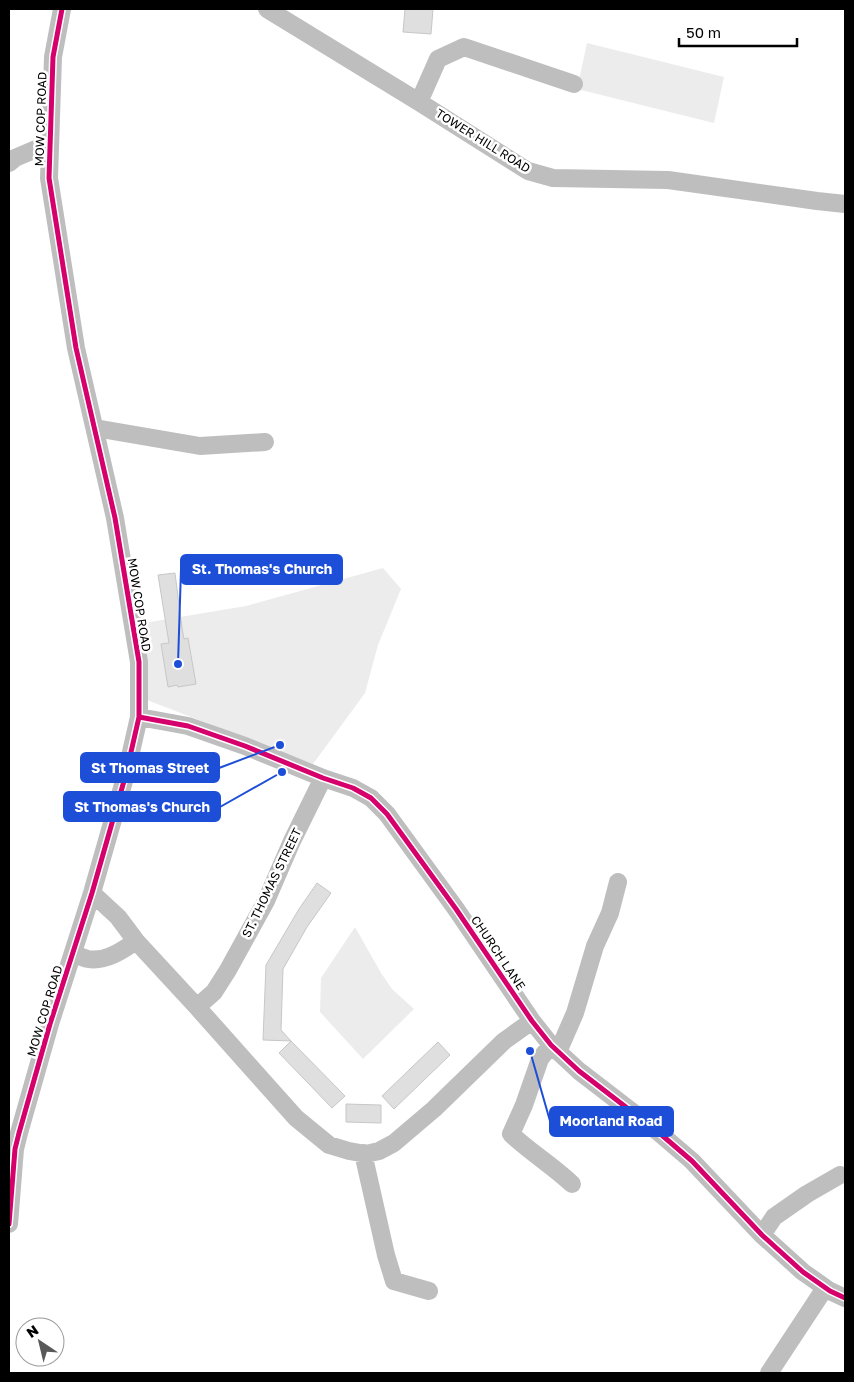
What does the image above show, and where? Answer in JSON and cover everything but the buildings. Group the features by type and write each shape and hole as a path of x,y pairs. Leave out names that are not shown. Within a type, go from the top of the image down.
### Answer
{"street":[{"name":"MOW COP ROAD","path":"9,1224 15,1149 14,1138 92,893 126,774 139,717 138,662 115,518 76,348 49,178 53,57 62,9"},
{"name":"TOWER HILL ROAD","path":"267,9 420,102 528,171 553,178 668,180 845,204"},
{"path":"420,102 438,60 464,47 574,84"},
{"path":"9,163 15,158 50,143"},
{"path":"94,428 200,446 265,442"},
{"name":"CHURCH LANE","path":"139,717 188,726 353,788 371,798 386,814 456,909 532,1020 555,1048 579,1071 657,1131 692,1161 762,1235 803,1272 825,1288 845,1298"},
{"name":"ST. THOMAS STREET","path":"197,1007 214,992 266,901 292,841 323,778"},
{"path":"572,1184 511,1134 524,1106 540,1059 555,1048 575,1013 595,946 610,913 618,882"},
{"path":"92,893 118,917 136,942 296,1118 329,1145 349,1151 366,1154 379,1151 394,1143 434,1109 504,1041 532,1020"},
{"path":"73,953 87,958 99,959 113,955 136,942"},
{"path":"363,1153 386,1255 394,1281 429,1291"},
{"path":"762,1235 774,1217 807,1194 840,1175"},
{"path":"769,1373 825,1288"}],"shaded area":[{"path":"587,43 724,77 714,123 577,89"},
{"path":"383,568 401,589 378,645 365,693 313,764 147,700 138,624 246,606"},
{"path":"355,927 392,989 414,1009 363,1059 320,1012 321,978"}],"cycle path":[{"path":"9,1224 15,1149 19,1133 50,1024 92,893 126,774 139,717 139,662 115,518 76,348 49,178 53,57 62,9"},
{"path":"139,717 188,726 353,788 371,798 387,814 456,909 532,1021 551,1045 579,1071 657,1131 692,1161 762,1235 803,1272 830,1291 845,1298"}],"place":[{"name":"St. Thomas's Church","path":"178,664"},
{"name":"St Thomas Street","path":"280,745"},
{"name":"St Thomas's Church","path":"282,772"},
{"name":"Moorland Road","path":"530,1051"}]}
